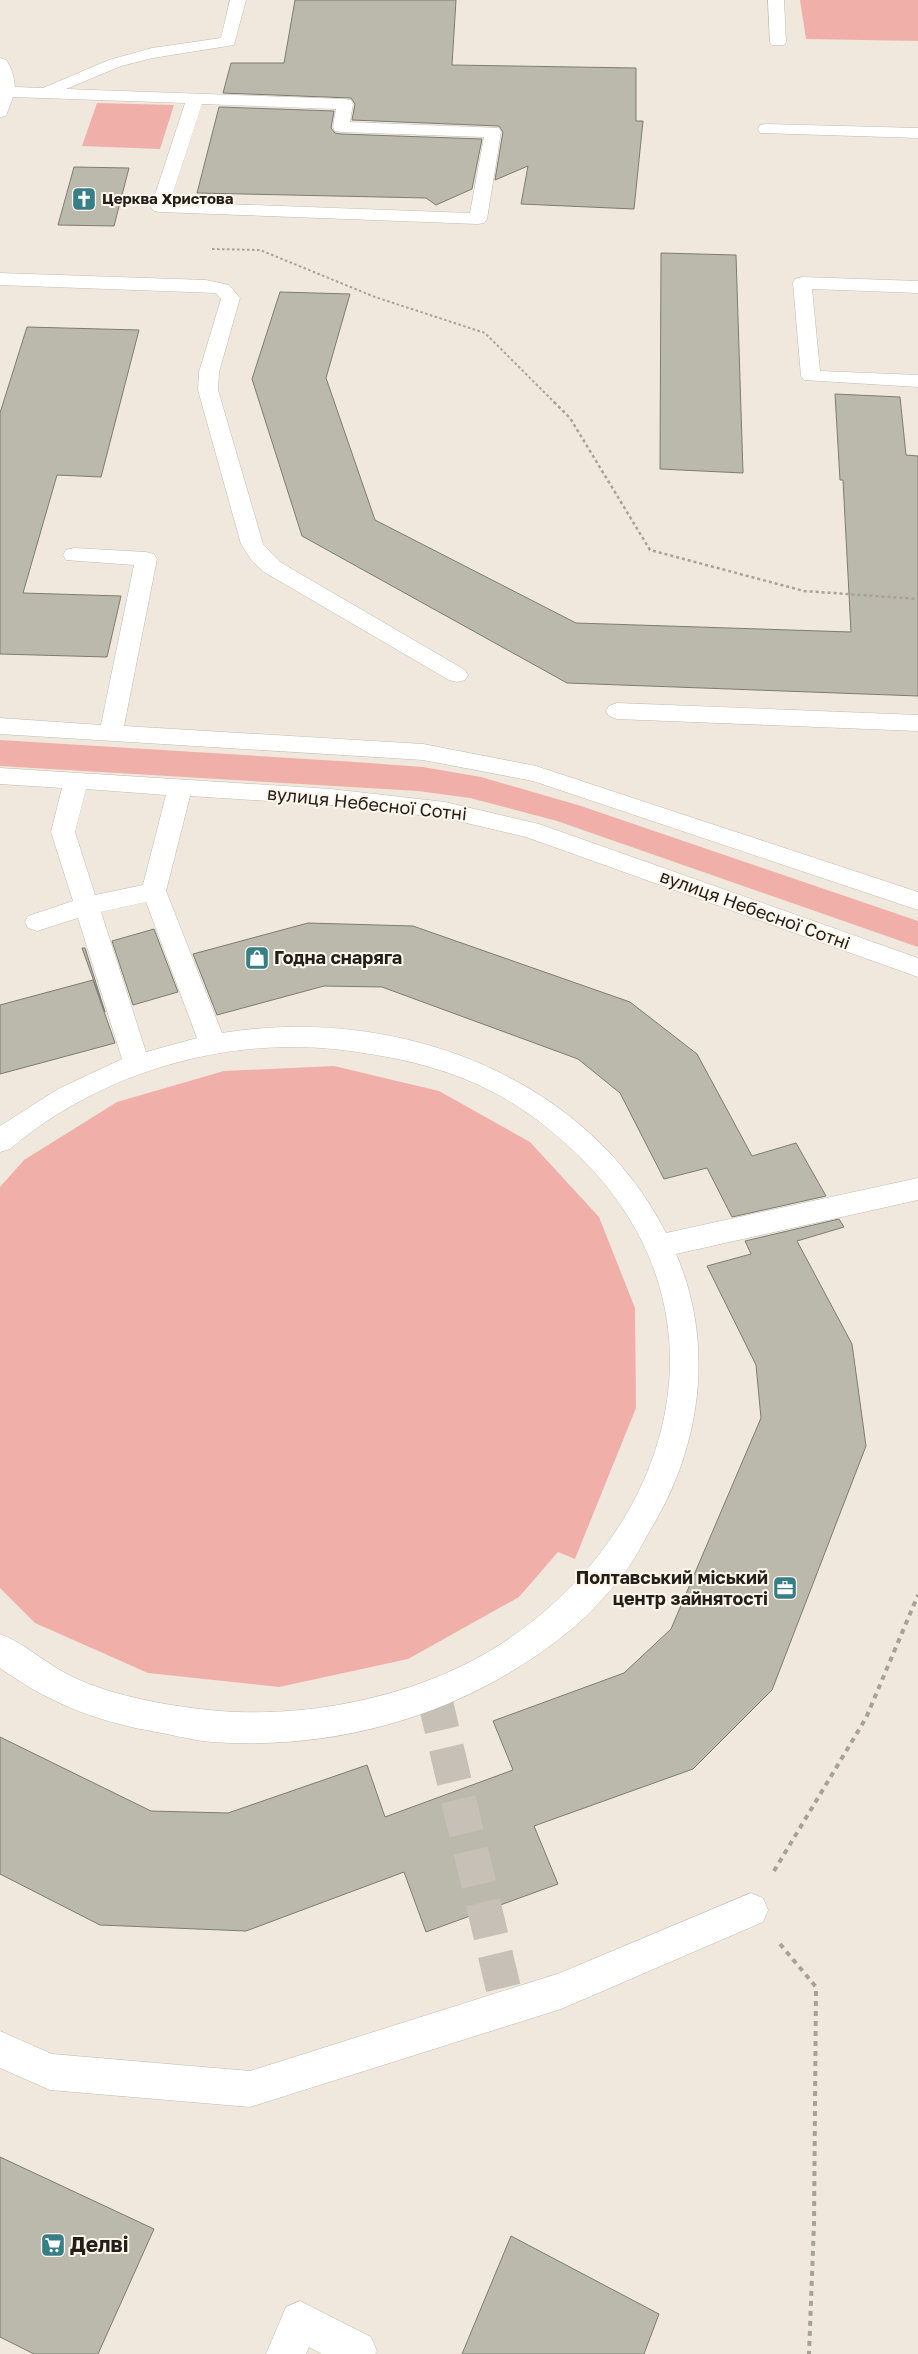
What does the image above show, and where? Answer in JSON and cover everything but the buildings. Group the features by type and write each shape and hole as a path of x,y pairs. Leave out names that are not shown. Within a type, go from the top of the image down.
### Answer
{"street":[{"path":"42,94 115,63 152,53 228,42 238,0"},
{"path":"776,0 778,42"},
{"path":"0,63 7,75 7,92 0,112"},
{"path":"7,92 345,104 341,127 493,132 478,219 160,207 194,99"},
{"path":"766,129 918,132"},
{"path":"0,279 206,286 222,289 231,298 209,372 208,390 252,544 260,556 272,568 457,674"},
{"path":"918,287 802,283 811,376 918,381"},
{"path":"74,555 146,559 111,732"},
{"path":"617,711 918,723"},
{"path":"0,726 424,752 536,774 918,901"},
{"name":"вулиця Небесної Сотні","path":"0,776 332,797 445,810 531,830 918,968"},
{"path":"76,781 63,832 136,1062"},
{"path":"180,787 154,891 213,1044"},
{"path":"37,922 86,906 154,891"},
{"path":"0,1141 64,1096 136,1062 213,1044 310,1036 399,1046 482,1074 556,1117 616,1176 660,1246 677,1298 685,1353 682,1410 667,1467 642,1523 604,1576 556,1624 499,1664 434,1696 350,1721 262,1730 175,1724 93,1702 20,1665 0,1649"},
{"path":"660,1246 918,1189"},
{"path":"0,2049 50,2072 250,2089 561,1991 751,1910"},
{"path":"286,2354 300,2322 356,2351"}],"path":[{"path":"210,248 260,250 375,296 485,333 570,418 650,550 804,591 918,599"},
{"path":"809,2354 814,2223 816,1987 751,1910 866,1718 918,1595"}],"shaded area":[{"path":"800,0 918,0 918,41 806,39"},
{"path":"97,103 174,105 160,149 82,146"},
{"path":"0,740 423,767 481,777 581,806 918,921 918,947 557,821 470,798 418,791 0,766"},
{"path":"334,1066 439,1091 530,1142 599,1217 635,1308 636,1408 575,1559 558,1552 519,1597 408,1659 279,1687 148,1673 35,1623 0,1588 0,1187 24,1160 117,1102 224,1071"}],"tunnel":[{"path":"434,1696 508,2008"}],"place":[{"name":"Церква Христова","path":"84,199"},
{"name":"Годна снаряга","path":"257,958"},
{"name":"Полтавський міський центр зайнятості","path":"785,1588"},
{"name":"Делві","path":"53,2245"}]}
